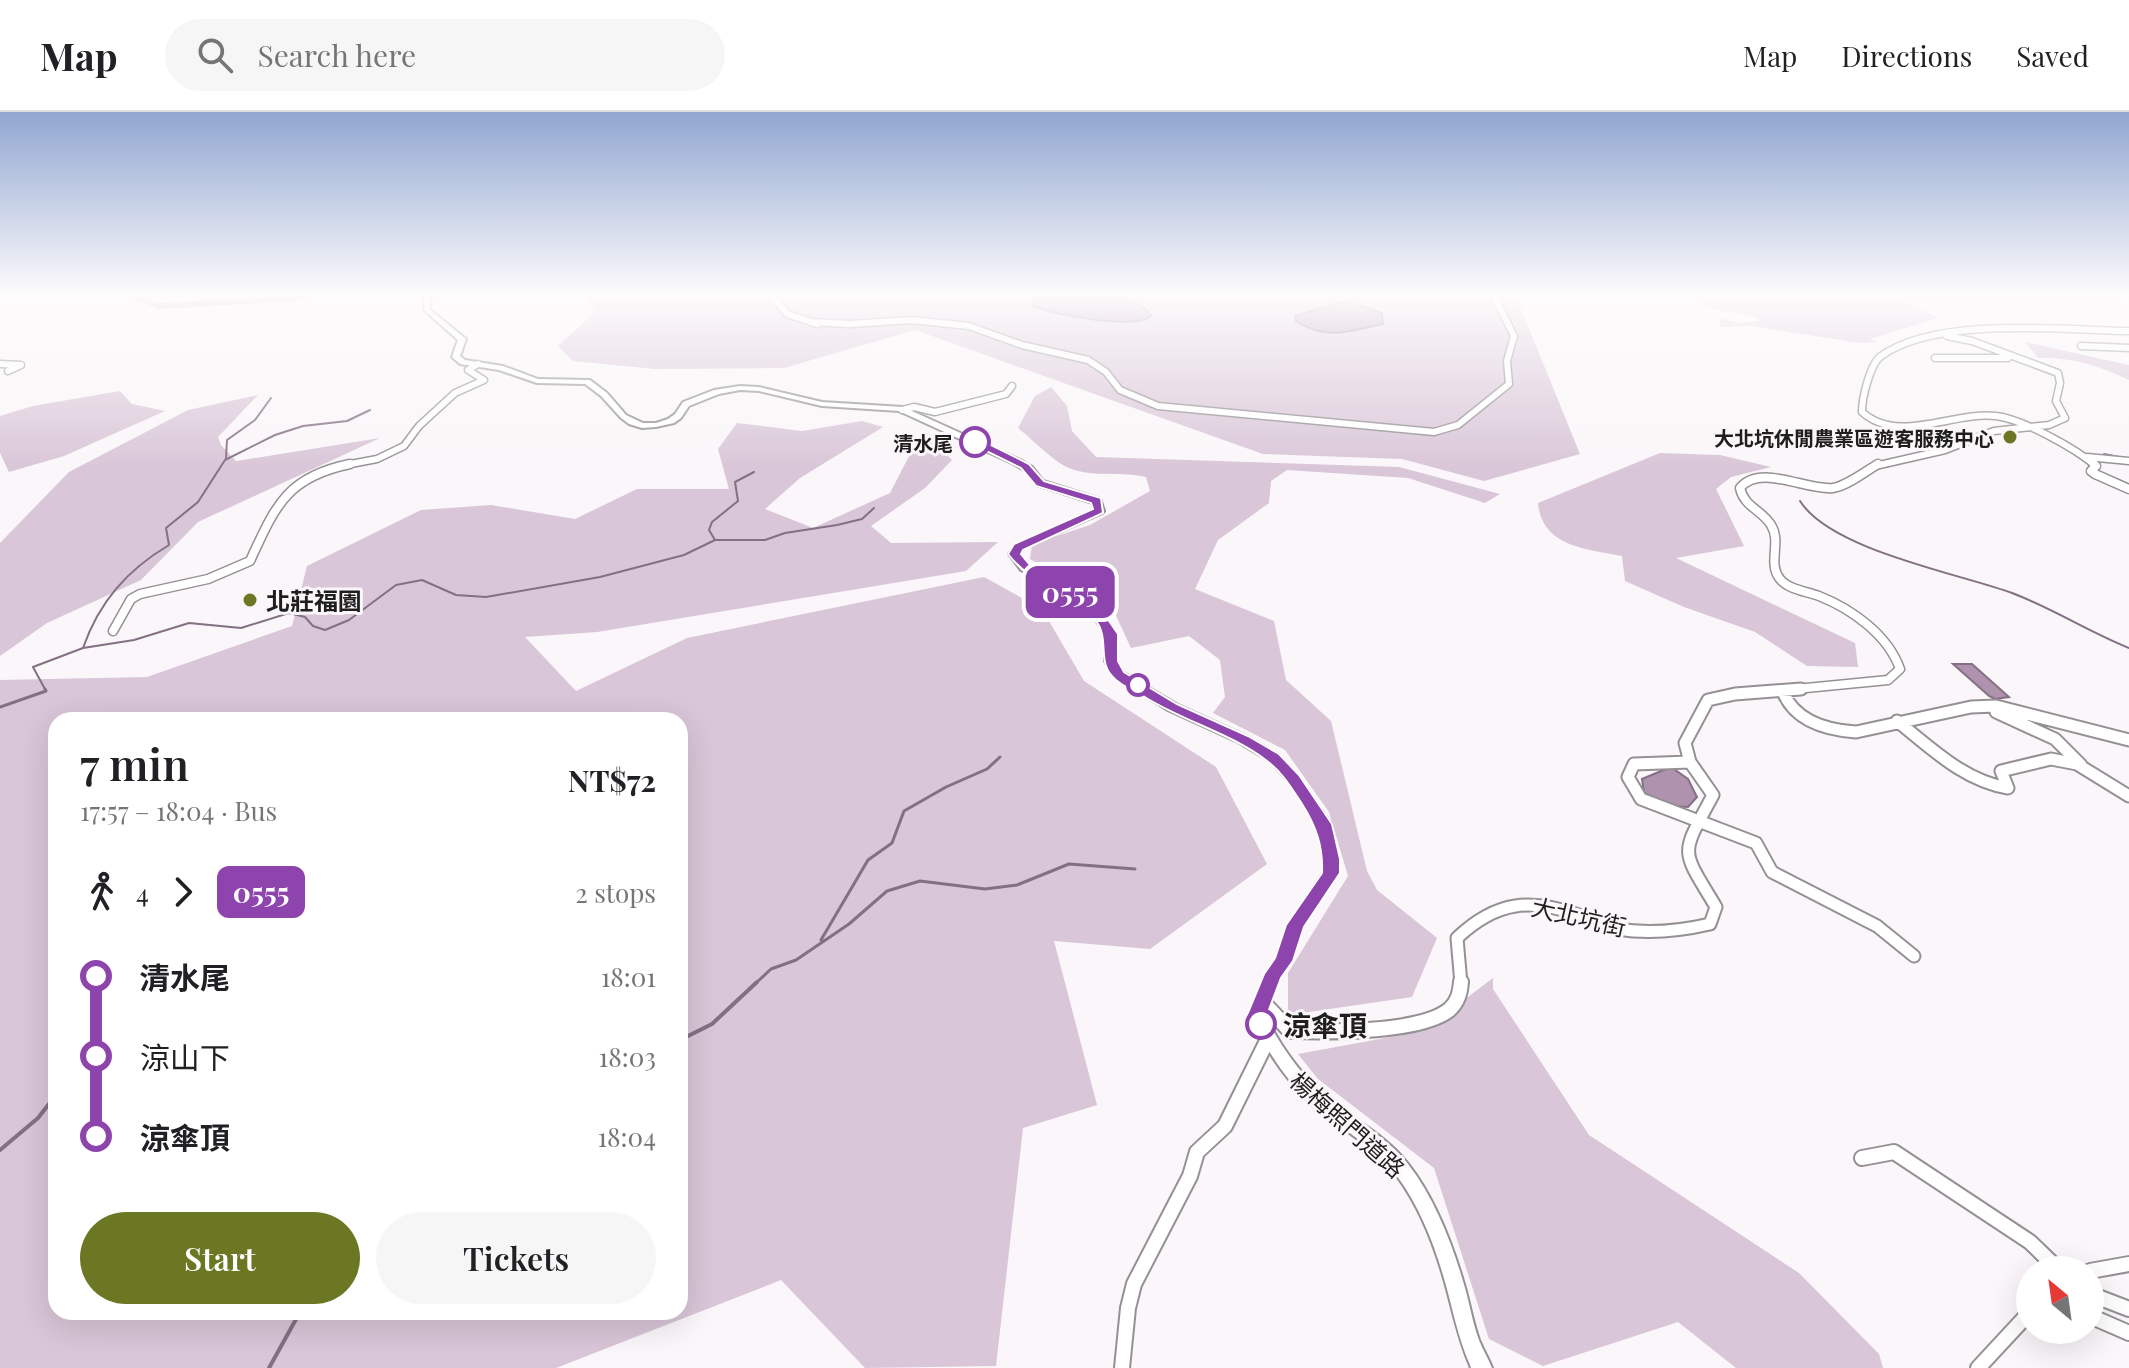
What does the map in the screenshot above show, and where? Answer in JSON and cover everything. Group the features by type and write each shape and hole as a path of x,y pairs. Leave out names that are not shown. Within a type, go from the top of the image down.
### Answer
{"street":[{"path":"457,353 456,357 463,362 513,371 537,381 587,382 595,385 624,418 646,426 673,420 686,404 702,397 740,388 759,389 822,404 889,406 1017,462 1045,485 1097,501 1099,511 1019,547 1014,551 1017,560 1025,568 1066,590 1100,618 1111,634 1111,661 1118,674 1172,707 1242,739 1274,758 1293,779 1324,824 1331,873 1295,925 1284,961 1273,974 1262,1001"},
{"path":"1064,353 1088,360 1106,372 1120,390 1158,406 1410,432 1440,432 1451,431 1465,423 1509,384 1509,353"},
{"path":"1888,353 1878,358 1862,391 1865,417 1894,426 1998,416 2087,457 2129,461"},
{"path":"1914,956 1877,926 1772,872 1756,843 1641,799 1628,777 1634,764 1690,762 1685,743 1708,700 1735,694 1888,680 1900,669 1898,662 1871,631 1851,614 1819,596 1793,589 1777,576 1773,566 1778,543 1771,525 1740,494 1744,483 1779,478 1834,488 1879,464 1945,450 1977,435 2021,426 2049,425 2065,418 2056,401 2058,373 2003,353"},
{"path":"1935,358 2014,356"},
{"path":"1988,358 2022,363 2059,379"},
{"path":"0,364 21,365 8,371"},
{"path":"113,631 131,599 140,594 208,579 250,561 275,507 296,487 322,472 377,459 404,446 419,426 455,393 484,380 468,370 478,364"},
{"path":"902,410 914,407 935,412 1006,394 1012,386"},
{"path":"2087,457 2096,466 2091,471 2129,489"},
{"path":"1783,692 1785,699 1795,709 1826,729 1856,732 1897,721 1983,707 2032,714 2129,740"},
{"path":"1983,707 2053,739 2075,754 2081,765"},
{"path":"1897,721 1960,768 1994,788 2008,788 2001,771 2051,759 2081,765 2129,796"},
{"name":"大北坑街","path":"1262,1001 1290,1031 1321,1033 1398,1027 1447,1012 1458,1002 1460,993 1457,938 1474,920 1505,904 1525,903 1552,908 1615,928 1692,929 1710,924 1716,907 1688,860 1687,844 1713,795 1690,762"},
{"name":"楊梅照門道路","path":"1262,1001 1257,1015 1287,1068 1309,1092 1368,1136 1396,1162 1409,1180 1430,1220 1453,1278 1472,1351 1482,1368"},
{"path":"1122,1368 1128,1308 1134,1284 1190,1176 1197,1152 1225,1126 1268,1039"},
{"path":"1862,1158 1894,1152 2030,1242 2044,1256"},
{"path":"2104,1268 2129,1264"},
{"path":"2104,1299 2129,1309"},
{"path":"2104,1322 2129,1333"},
{"path":"1978,1368 2016,1327"}],"shaded area":[{"path":"565,353 837,353 784,368 655,369 573,361"},
{"path":"978,353 1539,353 1580,454 1484,481 1402,459 1263,454"},
{"path":"2034,353 2073,353 2129,365 2129,380 2085,363 2038,358"},
{"path":"1051,387 1067,406 1072,431 1096,457 1399,467 1500,494 1485,503 1408,478 1287,470 1271,481 1269,503 1218,540 1195,589 1274,621 1286,680 1331,721 1367,871 1377,890 1437,938 1412,997 1288,1015 1288,973 1348,876 1329,812 1285,750 1213,713 1225,697 1220,660 1189,636 1131,648 1113,609 1030,559 1032,544 1090,525 1150,491 1146,477 1088,473 1069,468 1018,428 1035,396"},
{"path":"120,391 132,404 165,411 64,456 9,472 0,453 0,416 33,406"},
{"path":"258,395 218,437 236,461 380,438 198,522 141,580 47,623 0,656 0,543 69,472 188,410"},
{"path":"862,421 883,427 800,478 765,509 813,528 890,493 922,431 952,460 925,488 871,526 891,543 998,542 966,571 597,632 525,637 576,691 687,638 984,577 1042,609 1084,681 1216,767 1267,864 1150,949 1054,941 1097,1105 1023,1128 996,1366 865,1368 781,1280 688,1316 688,712 48,712 48,1320 679,1320 556,1368 0,1368 0,680 147,677 292,626 307,566 421,510 491,505 575,519 637,489 729,489 718,449 737,423 802,431"},
{"path":"1660,453 1720,455 1771,467 1731,477 1716,489 1744,546 1676,558 1855,643 1858,667 1807,666 1755,632 1684,607 1625,581 1622,556 1568,543 1548,529 1541,518 1538,503"},
{"path":"1953,664 1972,664 2009,697 1995,699 1989,696"},
{"path":"1671,767 1688,779 1697,797 1688,807 1672,806 1644,793 1642,779"},
{"path":"1493,978 1493,989 1589,1135 1799,1273 1879,1354 1883,1368 1736,1368 1678,1322 1543,1366 1489,1339 1434,1168 1318,1079 1298,1054 1423,1031"}],"waterway":[{"path":"226,458 227,440 255,420 271,398"},
{"path":"83,648 106,602 140,565 169,545 166,528 198,502 225,460 275,435 303,426 347,421 370,410"},
{"path":"2104,454 2124,458"},
{"path":"715,540 709,530 712,522 738,501 735,482 754,472"},
{"path":"1800,501 1816,518 1866,546 2012,593 2129,648"},
{"path":"715,540 765,540 785,533 862,519 874,508"},
{"path":"83,648 134,640 189,623 241,628 289,613 305,617 313,626 325,630 349,620 396,585 422,580 456,595 486,597 600,577 684,555 715,540"},
{"path":"46,691 33,667 83,648"},
{"path":"0,707 46,691"},
{"path":"821,940 868,860 892,843 904,811 946,787 987,769 1000,757"},
{"path":"755,984 771,969 796,960 849,924 887,891 920,881 985,889 1017,885 1069,864 1135,869"},
{"path":"688,1036 712,1024 757,982"},
{"path":"0,1150 38,1118 48,1105"},
{"path":"269,1368 296,1320"}],"bus line":[{"name":"0555","path":"975,442 1025,466 1040,483 1097,501 1099,511 1019,547 1014,554 1025,568 1066,590 1100,618 1111,634 1113,669 1123,679 1147,689 1172,707 1242,739 1274,758 1293,779 1324,824 1331,873 1295,925 1284,961 1273,974 1257,1015 1261,1024"}],"place":[{"name":"大北坑休閒農業區遊客服務中心","path":"2010,437"},
{"name":"清水尾","path":"975,442"},
{"name":"北莊福園","path":"250,600"},
{"name":"涼傘頂","path":"1261,1024"}]}
